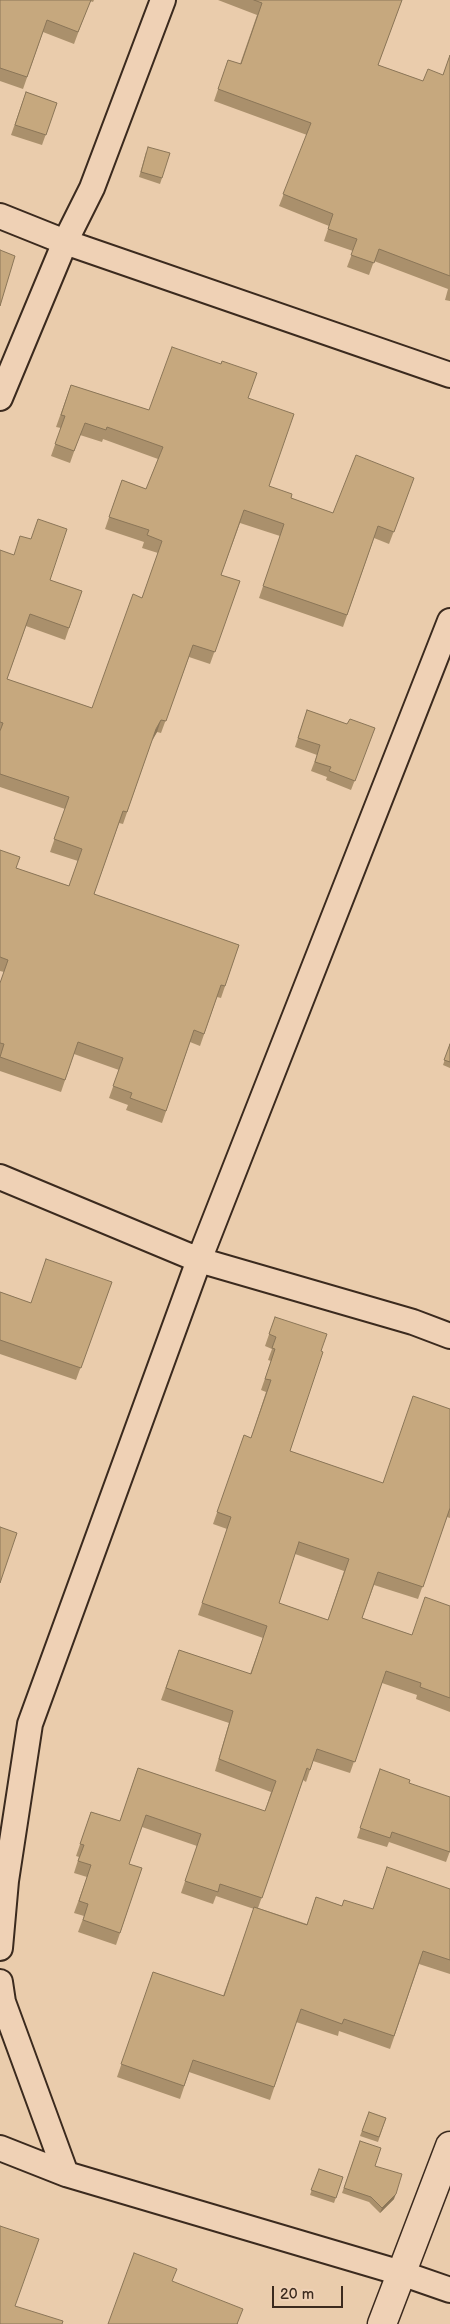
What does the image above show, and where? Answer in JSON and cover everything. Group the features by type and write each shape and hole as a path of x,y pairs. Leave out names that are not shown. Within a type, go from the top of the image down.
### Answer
{"street":[{"path":"0,398 66,242 92,188 162,0"},
{"path":"0,216 66,242 450,376"},
{"path":"0,1948 6,1881 30,1724 199,1260 450,621"},
{"path":"0,1177 199,1260 413,1322 450,1336"},
{"path":"0,1982 3,2002 66,2174"},
{"path":"382,2324 450,2146"},
{"path":"0,2148 66,2174 401,2273 450,2290"}],"building":[{"path":"0,0 91,0 78,32 47,20 27,77 0,68"},
{"path":"254,0 402,0 378,65 423,81 428,69 443,75 450,55 450,276 379,249 374,263 351,255 357,239 328,229 333,214 283,194 311,123 218,89 228,60 241,64 262,3"},
{"path":"26,92 57,103 46,135 15,125"},
{"path":"148,147 170,153 162,178 141,172"},
{"path":"0,250 15,256 0,306"},
{"path":"172,347 221,364 222,361 257,373 248,398 294,414 269,486 292,494 291,498 333,513 356,455 414,478 394,532 378,526 347,615 263,586 284,524 244,510 221,575 240,581 215,652 193,645 166,721 161,720 156,729 127,812 123,811 94,894 239,945 225,986 221,985 204,1034 194,1030 166,1111 130,1098 132,1093 113,1086 123,1058 78,1042 65,1080 0,1057 4,1044 0,1043 0,983 8,960 0,957 0,850 20,857 16,868 69,886 82,849 54,839 69,797 0,774 0,731 3,723 0,722 0,550 14,555 20,536 31,539 38,519 67,529 50,580 82,591 69,628 30,614 7,679 92,708 133,594 142,598 162,541 147,535 149,530 109,517 122,480 146,489 163,447 107,427 106,430 85,423 74,451 55,444 65,416 61,415 71,385 149,410"},
{"path":"307,710 347,724 350,719 375,728 355,781 329,771 331,767 315,762 320,745 298,738"},
{"path":"450,1044 450,1062 444,1060"},
{"path":"46,1259 112,1282 81,1368 0,1340 0,1292 31,1303"},
{"path":"275,1317 327,1334 321,1351 323,1352 290,1451 383,1483 413,1396 450,1409 450,1508 423,1587 378,1572 362,1618 412,1635 425,1597 450,1606 450,1698 420,1687 421,1683 386,1671 355,1762 317,1749 310,1770 307,1768 262,1898 220,1884 218,1892 185,1881 201,1834 146,1815 129,1864 142,1868 120,1933 83,1920 88,1904 79,1901 91,1865 78,1861 84,1845 80,1844 91,1812 120,1821 138,1768 265,1811 276,1781 219,1759 233,1711 166,1688 179,1650 251,1674 267,1626 202,1603 231,1517 217,1512 244,1435 251,1438 271,1380 265,1379 275,1349 272,1348 276,1337 269,1334","holes":["299,1542 349,1559 328,1620 279,1603"]},
{"path":"0,1527 17,1533 0,1583"},
{"path":"380,1769 410,1780 409,1783 450,1797 450,1852 392,1832 390,1838 360,1828"},
{"path":"387,1867 450,1889 450,1960 423,1951 394,2036 344,2019 342,2024 301,2009 274,2087 193,2060 184,2086 121,2064 153,1972 224,1996 254,1907 307,1925 316,1897 342,1906 344,1900 373,1909"},
{"path":"369,2112 386,2118 379,2137 362,2131"},
{"path":"360,2141 381,2148 375,2166 402,2174 396,2194 382,2208 371,2197 344,2188"},
{"path":"319,2169 343,2177 336,2198 311,2190"},
{"path":"0,2226 39,2239 15,2306 63,2321 62,2324 0,2324"},
{"path":"134,2253 177,2269 172,2281 243,2309 237,2324 108,2324"}]}
